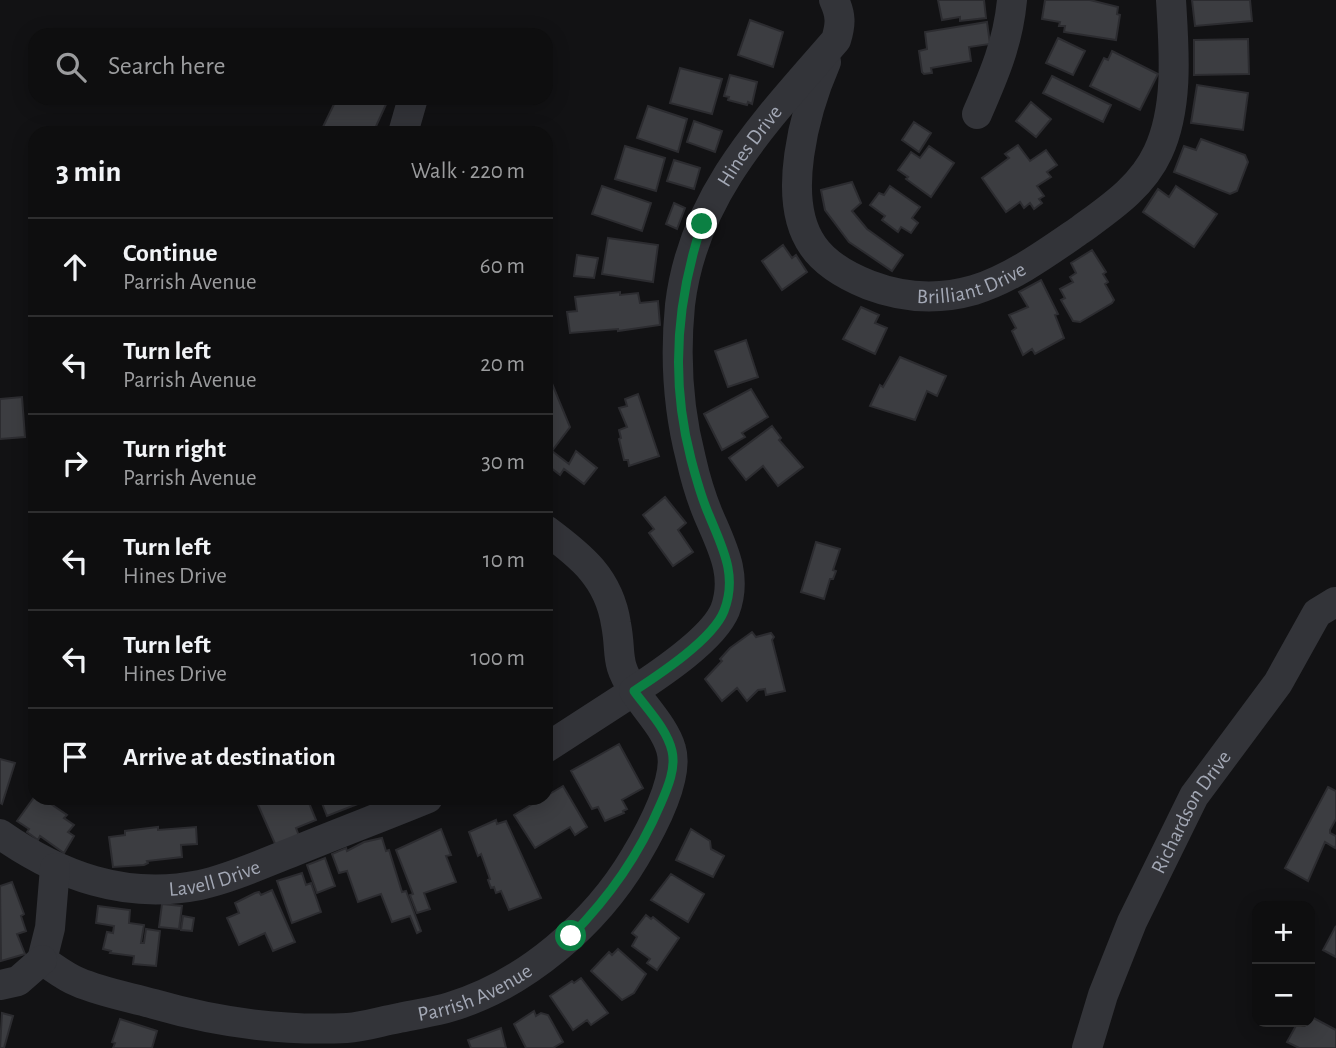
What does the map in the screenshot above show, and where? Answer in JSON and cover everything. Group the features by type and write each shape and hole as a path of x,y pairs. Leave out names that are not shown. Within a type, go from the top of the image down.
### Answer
{"street":[{"path":"834,0 841,26 836,40"},
{"path":"976,114 1000,63 1010,22 1012,0"},
{"name":"Brilliant Drive","path":"836,40 819,78 805,125 798,173 798,209 804,230 814,248 831,265 857,280 883,290 912,296 947,295 975,290 1003,278 1062,243 1121,200 1143,177 1158,153 1169,115 1173,36 1171,0"},
{"name":"Hines Drive","path":"634,691 666,670 712,630 724,613 730,592 730,570 707,512 691,458 681,403 678,350 681,304 689,264 702,224 719,187 741,152 836,40"},
{"path":"405,126 411,105"},
{"path":"553,535 580,556 597,574 610,599 617,625 618,654 623,674 634,691 553,743"},
{"name":"Richardson Drive","path":"1087,1048 1103,995 1132,922 1194,796 1278,682 1317,613 1335,602"},
{"name":"Parrish Avenue","path":"42,960 77,982 177,1011 252,1025 350,1028 451,1007 496,988 537,963 571,936 600,906 626,872 648,835 673,766 671,749 664,734 634,691"},
{"name":"Lavell Drive","path":"0,834 55,868 88,880 124,887 158,889 199,885 234,875 410,805"},
{"path":"0,985 18,981 42,960 50,928 55,868"}],"building":[{"path":"938,0 984,0 986,18 960,21 960,17 942,20"},
{"path":"1045,0 1090,0 1118,7 1117,14 1120,15 1116,40 1064,32 1065,26 1059,26 1060,22 1042,19"},
{"path":"1192,0 1250,0 1252,21 1195,26"},
{"path":"750,20 783,32 773,67 738,55"},
{"path":"987,22 990,44 969,47 971,61 931,68 932,73 922,72 919,51 927,49 925,32"},
{"path":"1058,38 1085,51 1073,75 1046,63"},
{"path":"1248,39 1249,74 1194,75 1194,40"},
{"path":"1112,51 1158,74 1140,110 1090,86 1104,58 1108,60"},
{"path":"680,68 722,79 712,114 670,103"},
{"path":"730,75 757,82 752,104 728,100 729,97 724,96"},
{"path":"1052,76 1111,105 1103,122 1043,93"},
{"path":"1197,85 1248,93 1243,130 1191,123"},
{"path":"1031,102 1051,119 1036,137 1016,121"},
{"path":"334,105 386,105 376,126 323,126"},
{"path":"648,106 687,119 678,152 637,138"},
{"path":"694,121 722,131 715,152 687,142"},
{"path":"914,122 931,133 919,152 902,140"},
{"path":"1201,139 1245,155 1248,162 1237,191 1230,194 1174,172 1184,146 1196,150"},
{"path":"1018,145 1030,161 1046,150 1057,165 1047,172 1051,177 1037,186 1044,196 1039,199 1042,203 1034,209 1030,203 1024,208 1020,202 1006,212 982,178 1009,158 1005,154"},
{"path":"625,146 665,158 656,191 615,179"},
{"path":"929,146 954,163 931,197 898,170 911,152 920,158"},
{"path":"674,160 700,168 694,189 667,181"},
{"path":"852,182 861,203 852,211 867,229 903,255 892,271 849,242 825,210 821,190"},
{"path":"602,186 651,203 642,231 592,214"},
{"path":"890,186 920,207 912,218 918,223 911,233 901,227 898,232 882,220 885,216 870,205 879,193 884,195"},
{"path":"1176,186 1217,214 1194,247 1143,212 1158,189 1169,197"},
{"path":"674,203 685,208 677,229 666,224"},
{"path":"608,238 658,245 653,282 602,274"},
{"path":"783,245 792,258 796,255 807,272 782,290 762,261"},
{"path":"1092,250 1106,272 1103,274 1108,282 1105,284 1114,300 1080,322 1073,321 1061,300 1065,298 1060,289 1073,282 1070,277 1076,273 1071,263"},
{"path":"577,255 598,258 594,278 574,276"},
{"path":"1041,280 1058,314 1055,315 1064,338 1035,354 1032,349 1023,355 1012,331 1016,328 1009,315 1028,307 1019,292"},
{"path":"620,292 620,295 638,293 640,303 658,301 660,325 618,331 570,333 567,312 577,311 575,297"},
{"path":"861,307 879,315 875,323 887,328 875,354 843,339"},
{"path":"746,340 758,377 728,387 715,351"},
{"path":"900,357 946,376 937,396 927,391 915,420 870,406 880,385 883,387"},
{"path":"553,386 570,427 553,450"},
{"path":"751,389 768,417 742,433 745,437 722,450 704,414"},
{"path":"638,394 659,456 629,466 628,460 624,460 619,439 619,430 627,427 619,408 627,406 625,399"},
{"path":"22,397 25,437 0,439 0,399"},
{"path":"772,426 781,438 779,440 803,467 778,486 763,466 746,480 729,458"},
{"path":"576,451 597,468 584,484 564,469 560,475 553,470 553,452 569,464"},
{"path":"665,497 686,523 678,530 693,552 673,566 649,533 654,529 643,515"},
{"path":"816,542 840,549 833,570 836,571 833,579 830,579 824,599 801,592"},
{"path":"752,632 756,637 771,633 774,637 772,640 785,691 766,695 765,689 758,690 747,701 737,688 722,701 705,679 730,648"},
{"path":"619,744 643,788 622,800 627,809 624,813 605,821 598,807 592,809 571,771"},
{"path":"0,759 15,763 2,804 0,803"},
{"path":"563,786 587,827 575,835 570,827 535,848 514,815 531,805 553,805 553,792"},
{"path":"1328,787 1336,791 1336,819 1330,833 1336,836 1336,845 1335,848 1325,842 1308,881 1285,868"},
{"path":"29,805 52,805 67,815 64,818 74,825 68,832 74,836 64,853 40,836 38,840 27,832 29,829 17,821"},
{"path":"258,805 310,805 316,820 296,828 299,836 276,846"},
{"path":"323,805 355,805 327,816"},
{"path":"496,820 497,824 506,821 541,898 509,910 501,891 496,893 494,887 491,888 481,854 478,856 469,832"},
{"path":"158,827 158,830 196,827 197,844 181,845 182,857 147,861 144,865 113,867 109,837 125,835 125,831"},
{"path":"441,829 451,855 446,856 456,882 424,893 430,909 417,913 410,895 413,894 396,850"},
{"path":"691,829 710,841 711,849 724,856 713,877 676,860"},
{"path":"382,838 386,851 389,850 402,892 406,891 421,931 417,933 410,916 392,922 381,894 358,902 347,871 339,873 332,854"},
{"path":"325,858 335,886 317,893 307,865"},
{"path":"302,873 306,885 311,883 321,912 292,923 277,881"},
{"path":"671,874 704,894 688,922 651,900"},
{"path":"12,882 24,914 21,916 26,931 17,934 25,954 1,961 0,886"},
{"path":"272,890 295,942 273,951 265,933 239,945 227,918 239,913 235,903 255,893 259,892 261,895"},
{"path":"162,904 182,906 179,929 159,927"},
{"path":"98,906 130,910 129,923 144,925 141,943 144,943 146,929 160,931 156,966 133,964 134,956 110,953 111,951 103,949 107,932 113,933 114,926 96,923"},
{"path":"646,915 651,919 653,917 679,938 657,970 647,963 650,959 632,946 637,937 632,933"},
{"path":"183,916 194,918 192,931 181,930"},
{"path":"1336,926 1336,957 1323,950"},
{"path":"618,949 646,974 634,993 622,1000 591,971 609,952 612,955"},
{"path":"581,978 608,1013 591,1025 587,1020 573,1030 550,996"},
{"path":"534,1011 536,1016 541,1013 548,1015 563,1042 553,1048 526,1048 514,1024"},
{"path":"2,1013 13,1016 4,1048 0,1048"},
{"path":"120,1019 157,1031 152,1048 113,1048 115,1043 112,1042"},
{"path":"1315,1019 1336,1030 1336,1048 1299,1048 1287,1042 1295,1027 1315,1027"},
{"path":"501,1028 506,1048 471,1048 468,1040"}],"route":[{"path":"571,936 600,906 626,872 648,835 673,766 671,749 664,734 634,691 666,670 712,630 724,613 730,592 730,570 707,512 691,458 681,403 678,350 681,304 689,264 702,224"}]}
